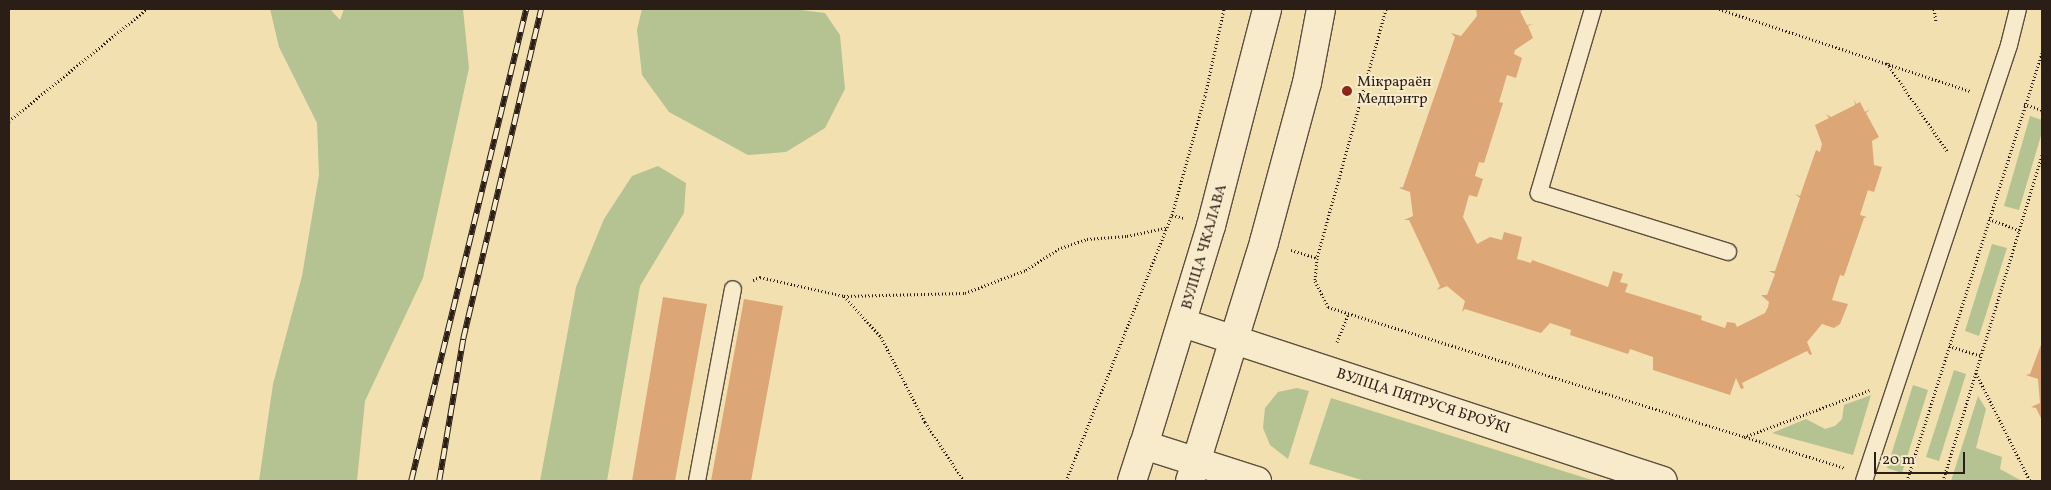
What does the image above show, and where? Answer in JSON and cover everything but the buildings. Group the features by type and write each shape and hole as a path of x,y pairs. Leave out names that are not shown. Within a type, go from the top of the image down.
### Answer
{"main road":[{"name":"ВУЛІЦА ЧКАЛАВА","path":"1132,481 1183,323 1267,9"},
{"path":"1193,471 1235,340 1307,83 1320,9"},
{"name":"ВУЛІЦА ПЯТРУСЯ БРОЎКІ","path":"1183,323 1663,481"},
{"path":"1144,445 1193,471 1257,481"}],"lane":[{"path":"1593,9 1539,193 1728,252"},
{"path":"1865,478 1992,98 2018,9"},
{"path":"697,481 733,289"}],"path":[{"path":"9,121 147,9"},
{"path":"1066,481 1172,214 1205,96 1224,9"},
{"path":"1386,9 1317,258 1315,281 1328,307 1348,315 1744,437 1865,478"},
{"path":"1719,9 1992,98"},
{"path":"1934,9 1936,21"},
{"path":"1907,481 2024,104 2042,52"},
{"path":"1887,63 1951,157"},
{"path":"2024,104 2042,110"},
{"path":"1943,481 2042,155"},
{"path":"1172,214 1187,219"},
{"path":"1989,219 2020,230"},
{"path":"733,289 760,277 844,296 965,293 1026,270 1058,249 1087,240 1127,236 1166,228"},
{"path":"1285,248 1317,258"},
{"path":"844,296 881,337 925,422 964,481"},
{"path":"1333,352 1348,315"},
{"path":"1949,346 1981,356"},
{"path":"1976,373 2030,481"},
{"path":"1744,437 1880,387"}],"green space":[{"path":"270,9 330,9 340,20 344,9 463,9 469,68 423,278 365,401 357,481 259,481 273,384 302,276 319,175 317,123 279,47"},
{"path":"642,9 793,9 825,13 840,35 845,89 825,128 786,152 748,155 669,112 642,75 637,30"},
{"path":"2030,116 2042,120 2042,132 2019,210 2004,206"},
{"path":"658,166 686,183 684,213 640,286 607,481 540,481 576,287 604,219 632,176"},
{"path":"1992,244 2007,248 1979,336 1965,331"},
{"path":"1954,370 1966,374 1939,461 1926,457"},
{"path":"1913,385 1928,390 1902,473 1887,468"},
{"path":"1297,388 1309,391 1288,459 1270,445 1263,428 1265,408 1278,392"},
{"path":"1871,395 1853,455 1772,433 1806,419 1825,429 1835,426 1842,419 1844,405"},
{"path":"1978,396 1986,409 1976,448 2002,457 2000,469 2022,481 1951,481"},
{"path":"1331,398 1595,481 1365,481 1309,464"}],"railway":[{"path":"411,481 526,9"},
{"path":"439,481 463,339 541,9"}],"place":[{"name":"Мікрараён Медцэнтр","path":"1347,91"}]}
